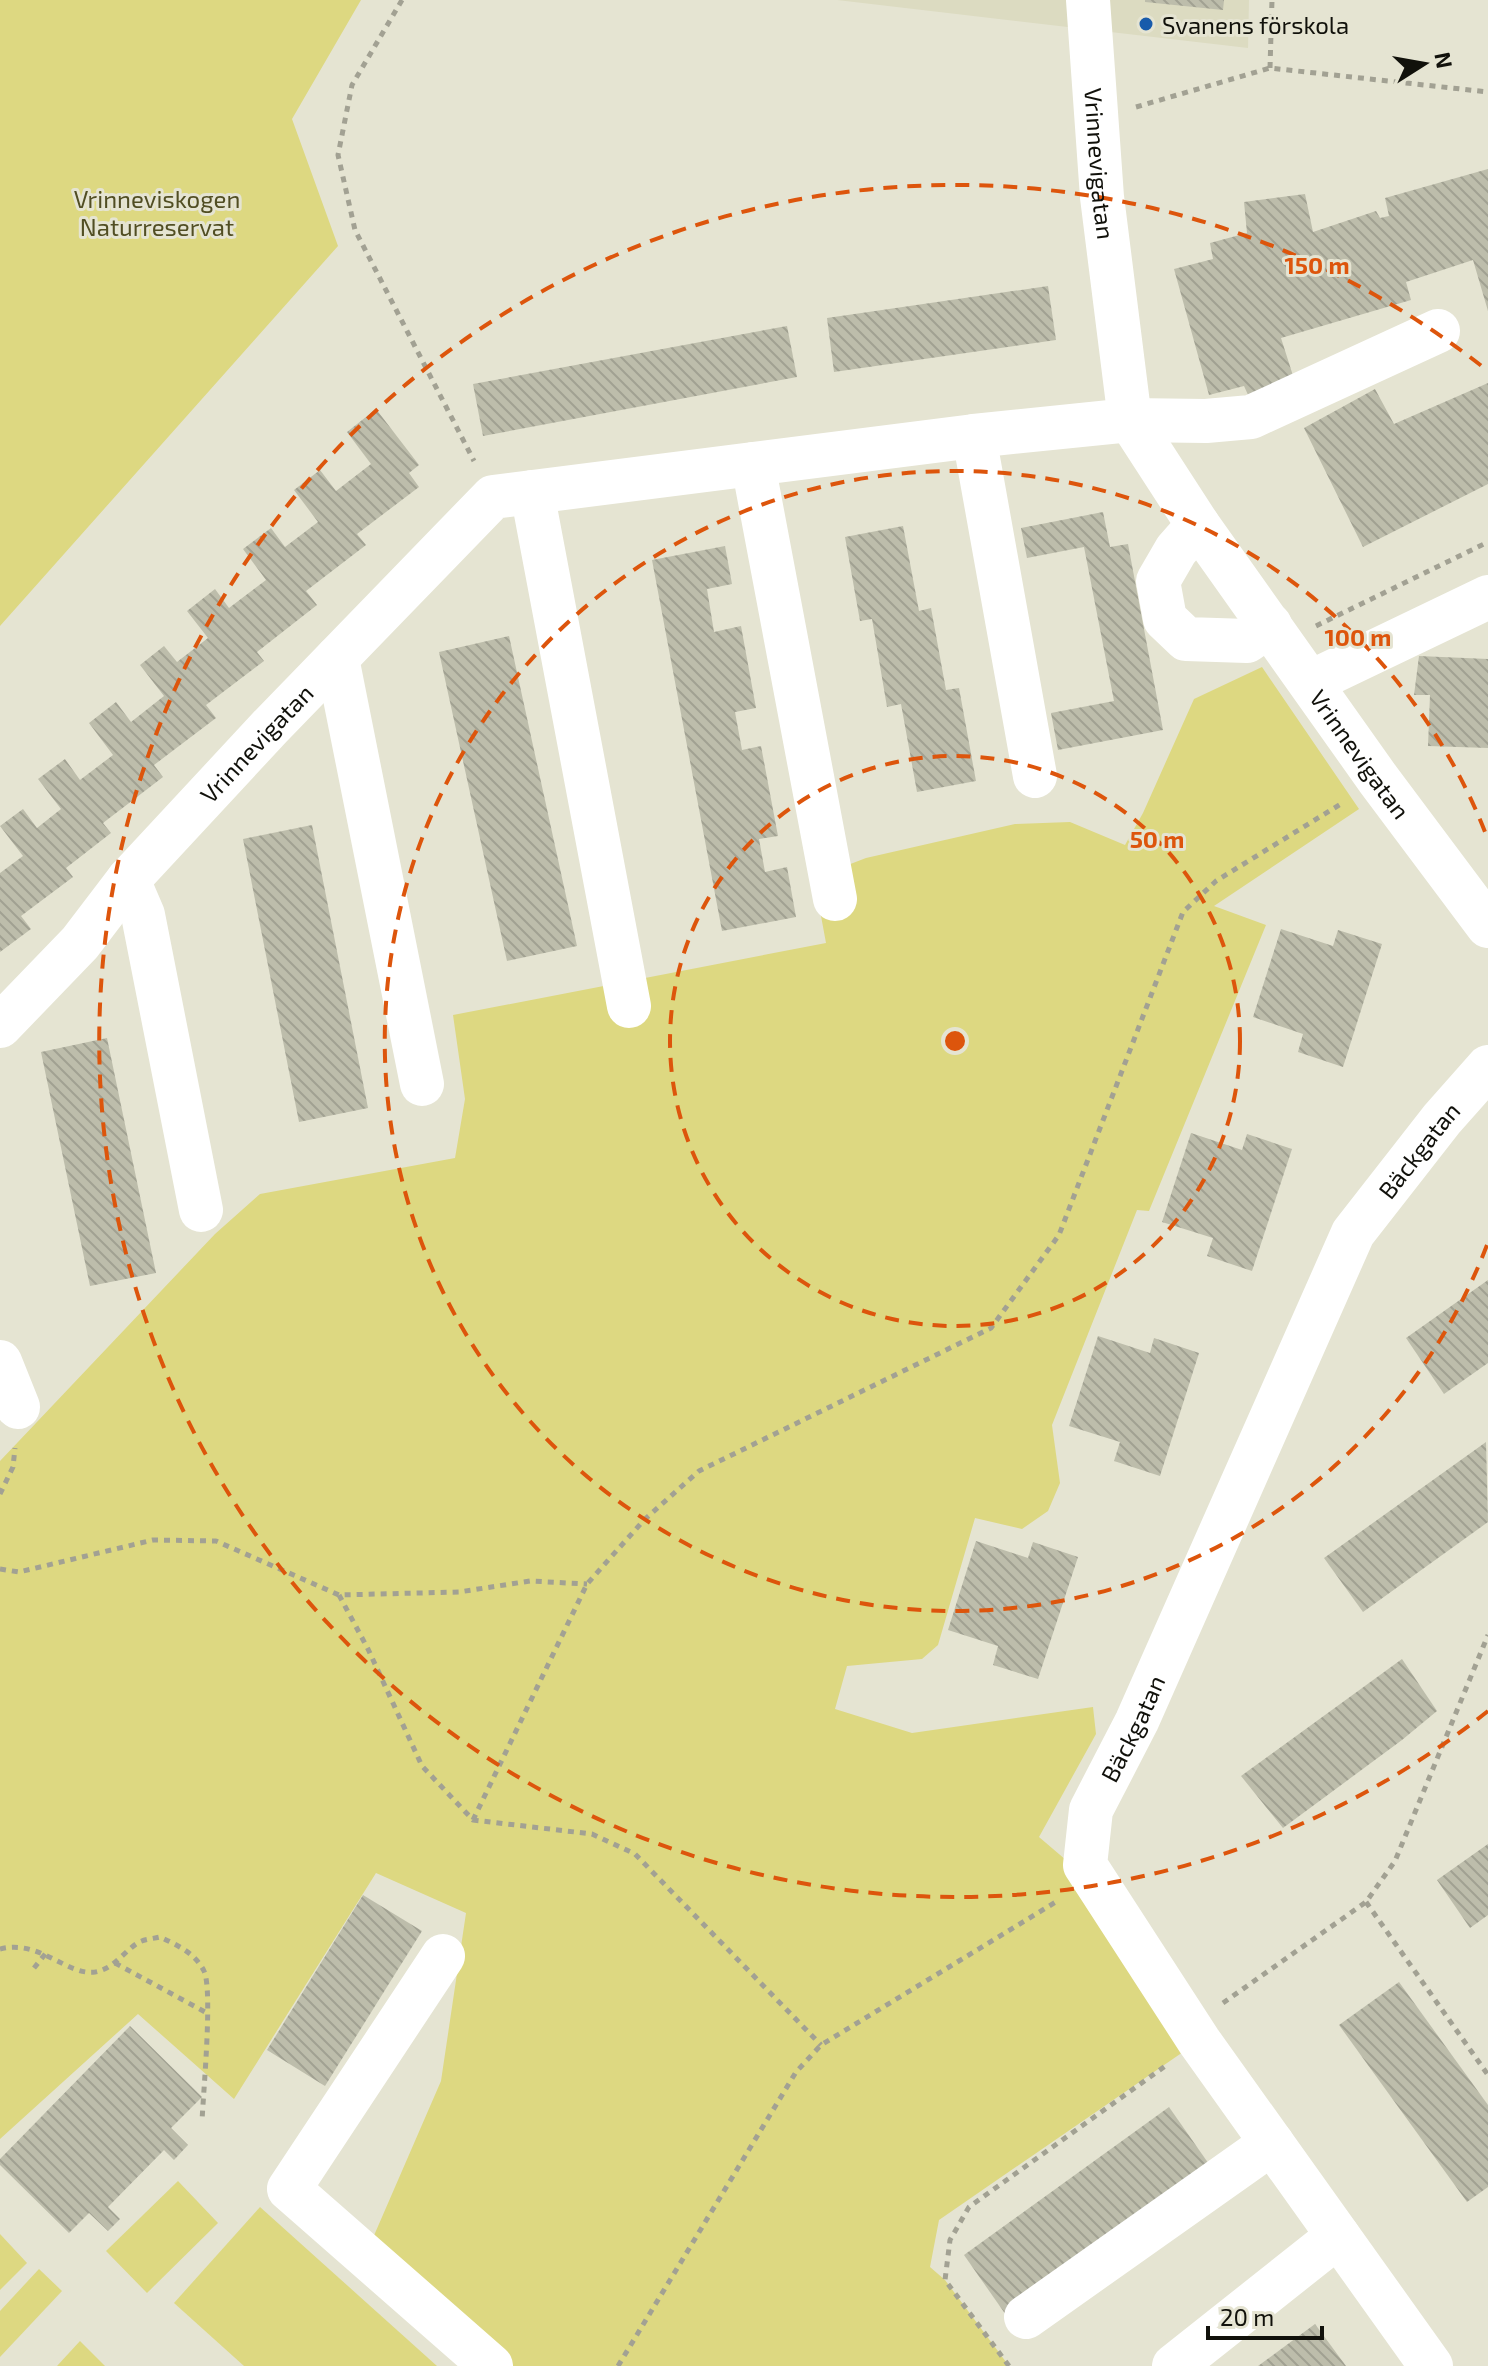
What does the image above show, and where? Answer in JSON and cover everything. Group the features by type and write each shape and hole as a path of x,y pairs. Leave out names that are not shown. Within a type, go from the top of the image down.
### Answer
{"street":[{"name":"Vrinnevigatan","path":"1088,0 1102,197 1130,420 1198,525 1378,779 1488,926"},
{"path":"629,1006 512,494 974,436 1130,420 1206,421 1251,417 1438,331"},
{"path":"974,436 1035,776"},
{"path":"753,464 835,899"},
{"name":"Vrinnevigatan","path":"0,1026 80,943 128,880 337,658 512,494"},
{"path":"1198,525 1176,550 1158,581 1165,619 1186,639 1247,641 1276,634"},
{"path":"1311,682 1488,597"},
{"path":"1421,628 1488,634"},
{"path":"337,658 422,1084"},
{"path":"128,880 143,915 201,1210"},
{"name":"Bäckgatan","path":"1423,2363 1338,2236 1194,2034 1085,1865 1091,1810 1137,1721 1353,1233 1442,1119 1488,1067"},
{"path":"0,1362 18,1407"},
{"path":"443,1956 289,2189 491,2366"},
{"path":"1026,2317 1272,2143"},
{"path":"1174,2366 1338,2236"}],"path":[{"path":"402,0 352,85 338,155 355,230 512,494"},
{"path":"1270,68 1272,0"},
{"path":"1097,119 1270,68 1488,92"},
{"path":"1276,634 1488,542"},
{"path":"473,1820 587,1584 644,1520 699,1471 991,1328 1059,1235 1183,912 1216,881 1348,799"},
{"path":"0,1494 13,1467 18,1407"},
{"path":"0,1569 19,1572 153,1540 216,1541 339,1595 459,1592 530,1581 587,1584"},
{"path":"339,1595 368,1649 422,1766 473,1820 592,1834 635,1854 821,2045"},
{"path":"1009,2366 945,2280 950,2240 969,2207 1366,1902 1395,1861 1488,1635"},
{"path":"618,2366 796,2072 821,2045 1094,1878"},
{"path":"1366,1902 1488,2075"},
{"path":"0,1949 12,1946 46,1953 81,1972 97,1972 115,1963 138,1942 160,1937 187,1950 205,1972 207,2013 202,2122"},
{"path":"34,1968 46,1953"},
{"path":"115,1963 207,2013"}],"shaded area":[{"name":"Svanens förskola","path":"837,0 1249,0 1248,48"}],"green space":[{"name":"Vrinneviskogen Naturreservat","path":"0,0 361,0 292,119 338,246 0,626"},
{"path":"1262,667 1359,809 1214,906 1266,925 1149,1211 1137,1210 1052,1425 1060,1483 1048,1511 1022,1529 975,1518 938,1645 922,1659 847,1666 835,1709 912,1733 1093,1707 1096,1734 1039,1837 1073,1866 1199,2041 939,2220 930,2267 945,2280 1009,2366 465,2366 369,2247 441,2081 466,1913 376,1873 234,2099 138,2014 0,2139 0,1461 215,1234 260,1194 455,1158 465,1099 453,1015 826,943 814,878 866,858 1015,824 1070,822 1125,845 1143,813 1194,699"},
{"path":"178,2181 218,2223 147,2293 106,2251"},
{"path":"260,2207 437,2366 244,2366 174,2303"},
{"path":"0,2234 27,2263 0,2290"},
{"path":"39,2269 62,2291 0,2357 0,2311"},
{"path":"80,2341 105,2366 57,2366"}],"building":[{"path":"1145,0 1224,0 1223,10"},
{"path":"1488,169 1488,311 1473,260 1406,282 1411,300 1281,338 1295,382 1249,397 1244,386 1209,395 1174,269 1213,259 1210,243 1247,233 1244,202 1305,194 1313,232 1376,211 1380,218 1389,216 1385,198"},
{"path":"1048,286 1056,340 834,372 827,318"},
{"path":"787,326 797,377 483,436 473,384"},
{"path":"1488,383 1488,484 1363,547 1304,428 1375,389 1394,424"},
{"path":"376,409 419,465 409,473 419,487 357,534 366,545 306,591 317,605 257,652 264,661 206,705 216,718 154,765 163,777 103,823 111,833 66,868 73,877 21,916 31,929 0,952 0,873 23,856 0,826 23,809 37,828 61,809 38,779 65,759 80,780 113,755 89,723 116,702 131,722 164,696 140,665 164,646 177,662 208,638 187,611 215,589 229,608 266,580 243,549 271,528 285,547 318,522 294,490 320,470 336,491 371,464 347,432"},
{"path":"1103,512 1110,547 1128,544 1163,730 1058,750 1051,713 1114,701 1084,547 1027,558 1021,528"},
{"path":"903,526 919,611 931,608 946,690 959,688 976,781 917,792 901,704 887,707 872,619 860,621 845,537"},
{"path":"725,546 732,584 707,589 714,632 741,626 756,708 735,712 742,750 761,746 778,836 759,839 765,872 787,867 796,917 722,931 652,560"},
{"path":"509,636 577,946 507,961 439,652"},
{"path":"1419,656 1488,659 1488,748 1428,746 1430,695 1414,695"},
{"path":"312,825 368,1108 299,1122 243,839"},
{"path":"1281,929 1333,946 1338,930 1382,944 1343,1067 1298,1052 1303,1034 1253,1017"},
{"path":"107,1038 156,1273 90,1286 41,1052"},
{"path":"1191,1133 1242,1150 1247,1134 1292,1149 1252,1271 1207,1256 1213,1238 1162,1222"},
{"path":"1488,1280 1488,1363 1444,1394 1406,1338"},
{"path":"1098,1336 1150,1353 1154,1338 1199,1353 1160,1476 1114,1461 1120,1442 1069,1426"},
{"path":"1486,1442 1488,1522 1363,1612 1324,1558"},
{"path":"976,1541 1028,1558 1033,1542 1078,1557 1038,1679 993,1665 998,1646 948,1630"},
{"path":"1402,1659 1437,1711 1283,1828 1241,1776"},
{"path":"1488,1844 1488,1915 1470,1928 1437,1880"},
{"path":"363,1895 422,1931 325,2086 267,2050"},
{"path":"1399,1982 1488,2105 1488,2187 1467,2202 1339,2025"},
{"path":"130,2026 202,2097 171,2128 188,2145 174,2160 164,2150 108,2207 120,2219 108,2231 89,2213 69,2233 0,2165 0,2159"},
{"path":"1169,2107 1211,2167 1006,2315 964,2255"},
{"path":"1315,2324 1346,2366 1258,2366"}],"place":[{"name":"Svanens förskola","path":"1146,24"}]}
